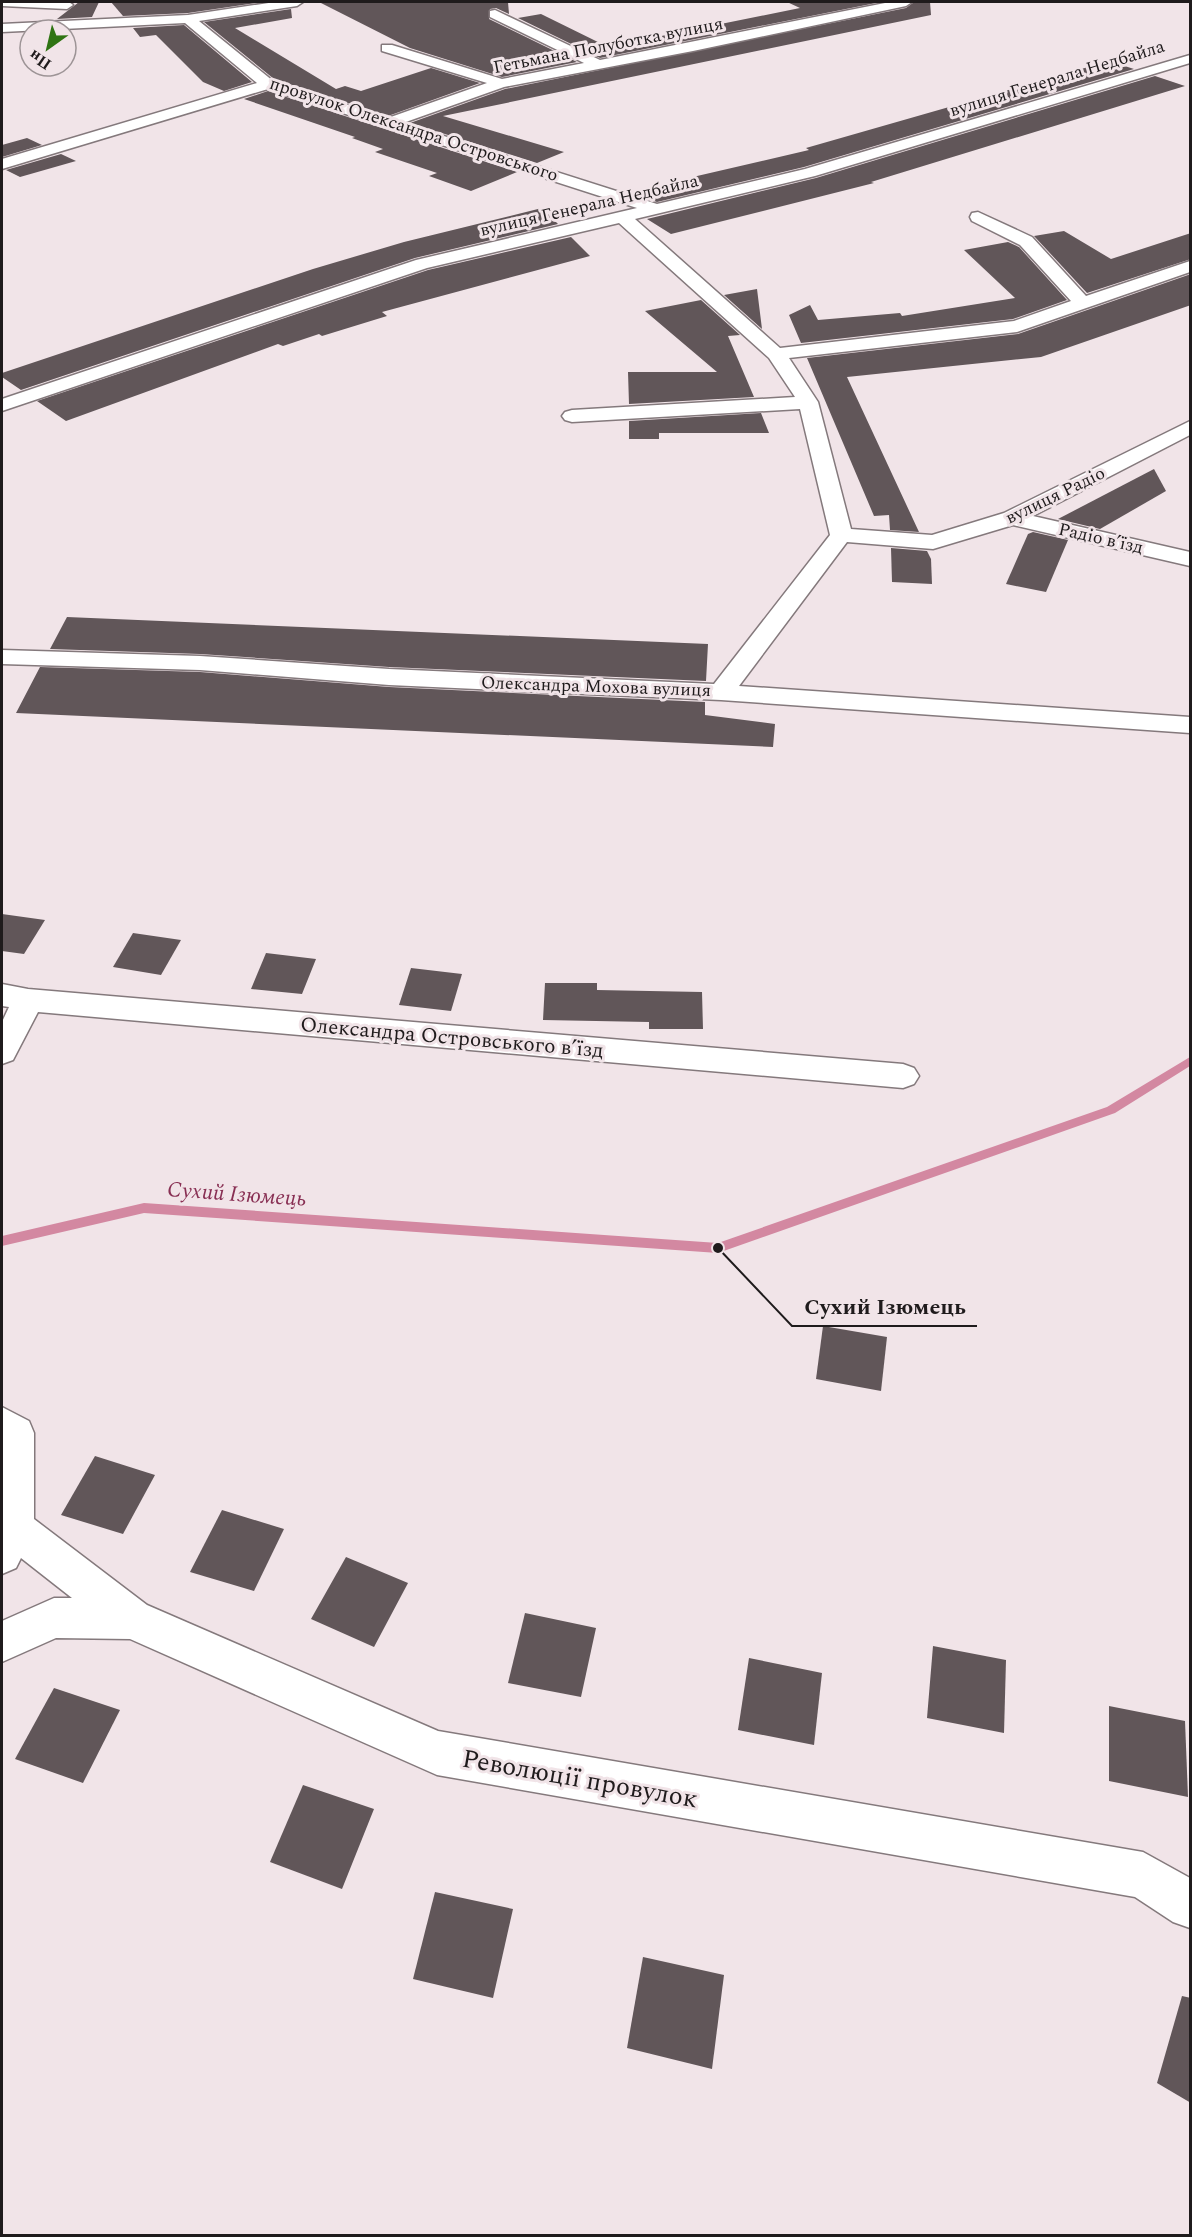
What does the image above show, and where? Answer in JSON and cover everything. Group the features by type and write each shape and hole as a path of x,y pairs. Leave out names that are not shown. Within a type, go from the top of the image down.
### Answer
{"street":[{"path":"2,2 80,5"},
{"path":"2,28 297,2"},
{"name":"Гетьмана Полуботка вулиця","path":"390,122 501,83 906,2"},
{"path":"136,7 184,12"},
{"name":"провулок Олександра Островського","path":"184,12 268,84 656,209"},
{"path":"495,14 598,65"},
{"path":"387,48 501,83"},
{"name":"вулиця Генерала Недбайла","path":"2,405 422,264 809,173 1191,59"},
{"path":"2,164 268,84"},
{"path":"623,217 776,354 808,402 841,534 721,692"},
{"path":"978,217 1026,241 1083,303"},
{"path":"776,354 1017,326 1191,266"},
{"path":"573,416 808,402"},
{"name":"вулиця Радіо","path":"841,534 933,542 1012,518 1191,427"},
{"name":"Радіо в’їзд","path":"1012,518 1191,559"},
{"name":"Олександра Мохова вулиця","path":"2,657 200,663 389,677 721,692 1191,725"},
{"path":"2,1052 15,998"},
{"name":"Олександра Островського в’їзд","path":"15,998 903,1076"},
{"path":"2,1424 15,1432 8,1542"},
{"name":"Революції провулок","path":"8,1542 132,1619 437,1754 1143,1875 1191,1905"},
{"path":"2,1642 54,1618 132,1619"}],"building":[{"path":"79,2 99,2 92,17 58,18"},
{"path":"111,2 263,2 188,13 123,16"},
{"path":"319,2 508,2 509,14 496,8 490,9 489,19 577,62 502,77 410,48"},
{"path":"787,2 881,2 600,58 518,18 541,14 606,46 612,46 800,8"},
{"path":"914,2 930,2 931,15 443,116 564,152 537,163 410,123 505,89 906,8"},
{"path":"291,9 292,18 235,28 336,89 345,86 361,91 431,68 480,83 388,116 274,79 204,22"},
{"path":"184,25 252,82 224,91 203,82 156,35 140,37 133,28"},
{"path":"1109,61 1134,69 804,167 657,202 628,192 809,150 806,148"},
{"path":"1155,76 1185,86 871,182 874,183 671,234 647,219 816,178"},
{"path":"268,91 517,172 471,191 429,176 437,173 375,152 383,149 352,138 355,137 244,99"},
{"path":"27,138 42,145 2,157 2,145"},
{"path":"61,154 76,161 20,177 6,170"},
{"path":"542,208 558,224 415,258 21,390 2,377 2,373 313,269 404,242"},
{"path":"1064,231 1111,259 1191,233 1191,259 1087,293 1034,236"},
{"path":"571,237 590,256 382,312 387,316 322,336 319,334 283,346 278,344 66,421 37,401 428,270"},
{"path":"1008,242 1019,247 1067,300 1013,319 801,343 789,315 810,305 818,320 900,313 902,316 1015,298 964,250"},
{"path":"1191,274 1191,305 1041,357 847,377 919,532 890,530 889,515 874,516 807,358 1018,334"},
{"path":"757,289 762,329 724,295"},
{"path":"701,300 740,335 728,336 754,397 629,404 628,372 717,372 645,311"},
{"path":"761,413 769,433 659,433 659,439 629,439 629,421"},
{"path":"1154,469 1166,491 1100,529 1058,519"},
{"path":"1033,532 1068,540 1046,592 1006,584 1028,534"},
{"path":"891,548 927,551 931,559 932,584 892,582"},
{"path":"67,617 708,644 706,681 389,667 200,654 50,649"},
{"path":"40,667 200,672 389,687 705,702 705,715 775,724 773,747 16,713"},
{"path":"2,914 45,920 24,954 2,951"},
{"path":"133,933 181,940 161,975 113,967"},
{"path":"266,953 316,959 302,994 251,989"},
{"path":"411,968 462,974 451,1011 399,1005"},
{"path":"545,983 597,983 597,990 702,992 703,1029 649,1029 649,1022 543,1020"},
{"path":"823,1326 887,1337 881,1391 816,1379"},
{"path":"95,1456 155,1475 123,1534 61,1515"},
{"path":"222,1510 284,1529 254,1591 190,1572"},
{"path":"346,1557 408,1583 374,1647 311,1619"},
{"path":"525,1613 596,1628 581,1697 508,1683"},
{"path":"933,1646 1006,1660 1004,1733 927,1718"},
{"path":"749,1658 822,1673 814,1745 738,1730"},
{"path":"54,1688 120,1710 83,1783 15,1759"},
{"path":"1109,1706 1185,1721 1188,1797 1109,1781"},
{"path":"303,1785 374,1809 342,1889 270,1862"},
{"path":"435,1892 513,1909 493,1998 413,1979"},
{"path":"643,1957 724,1975 712,2069 627,2048"},
{"path":"1182,1996 1191,1998 1191,2103 1157,2083"}],"waterway":[{"name":"Сухий Ізюмець","path":"2,1241 144,1208 718,1248 1111,1110 1190,1061"}],"place":[{"name":"Сухий Ізюмець","path":"718,1248"}]}
